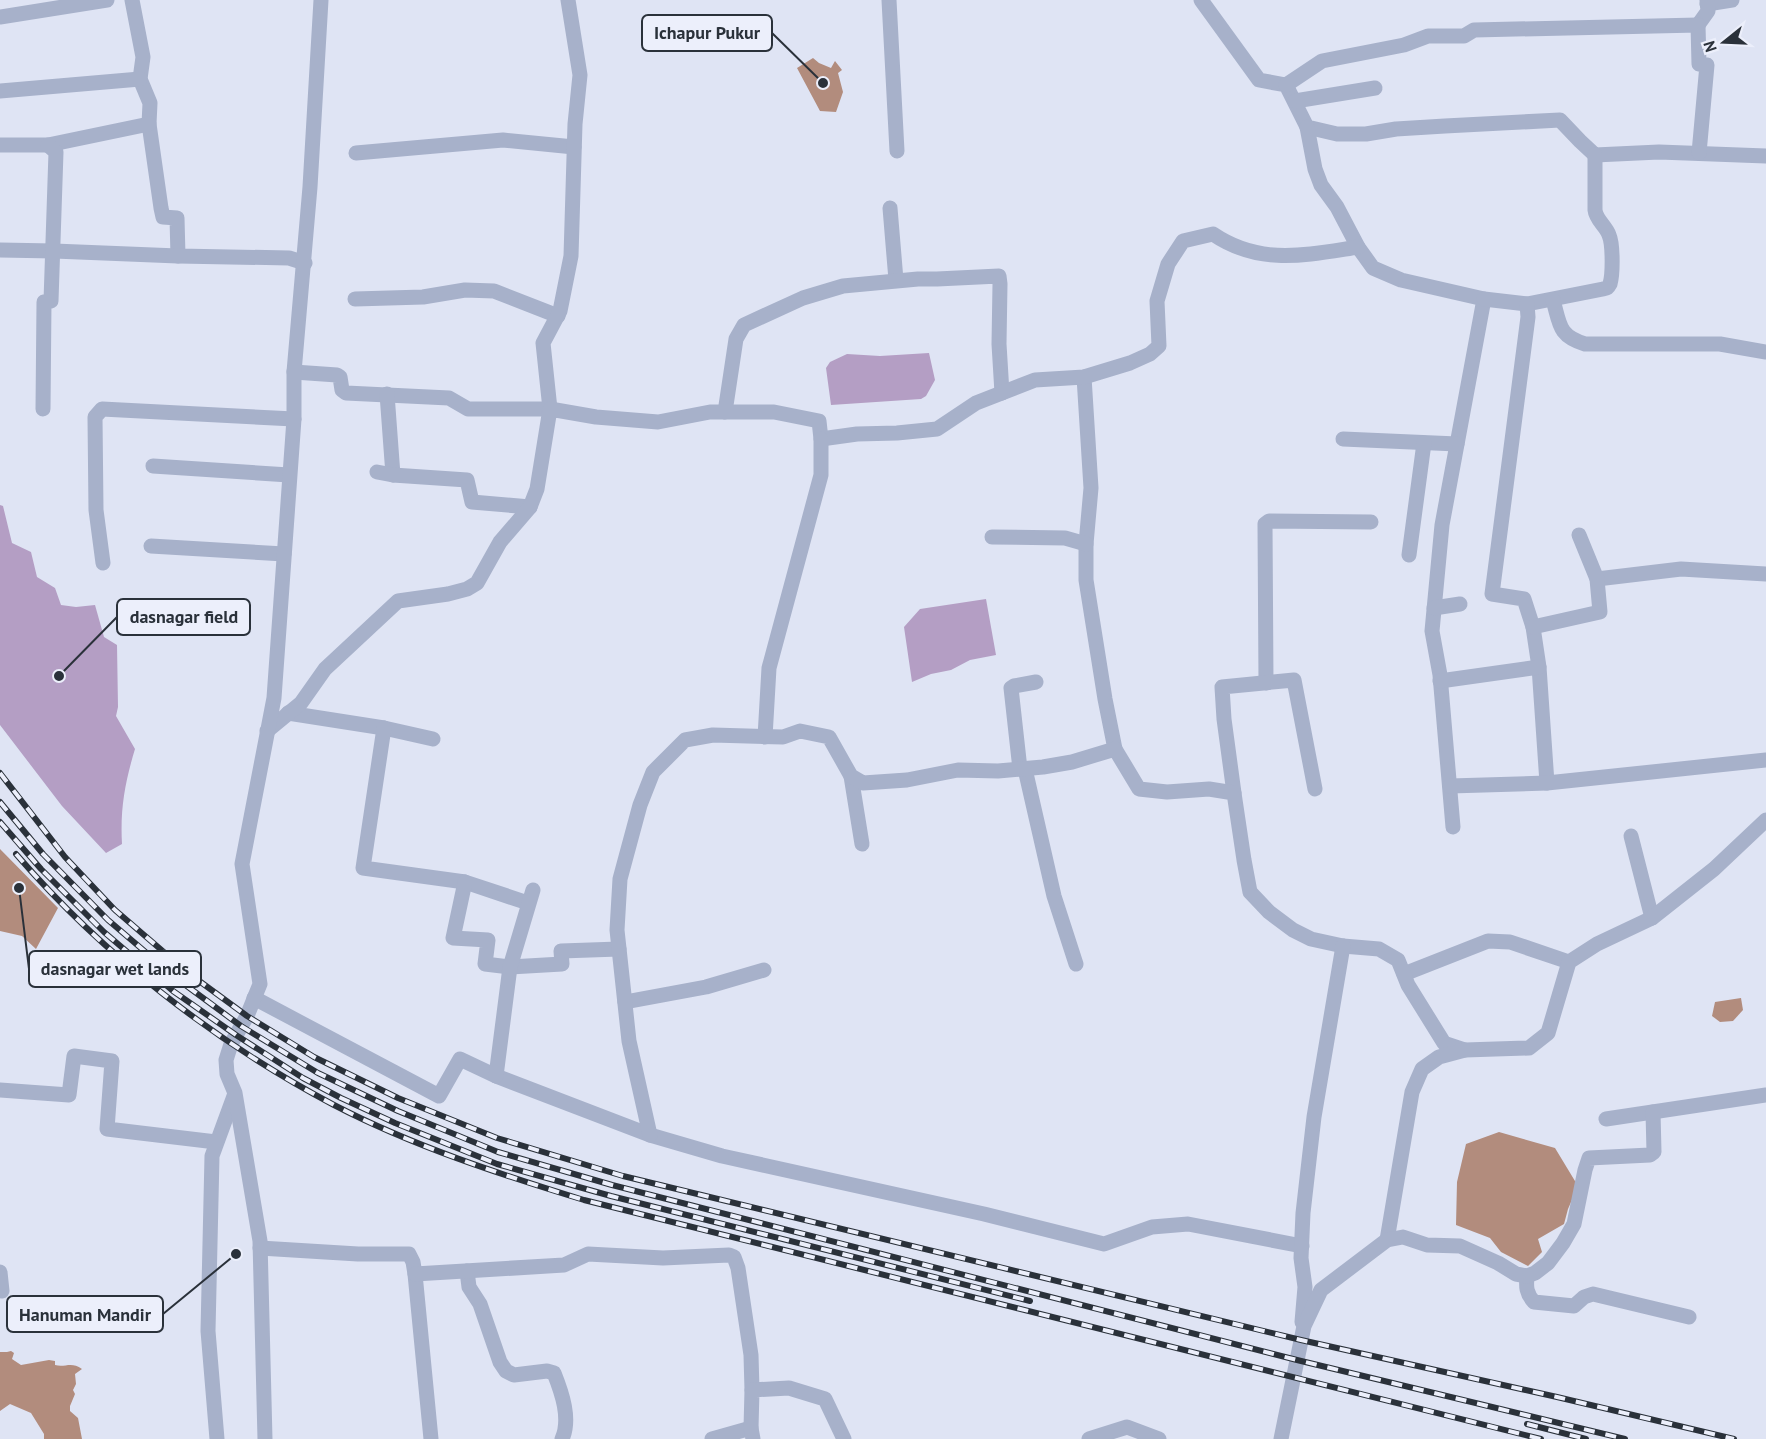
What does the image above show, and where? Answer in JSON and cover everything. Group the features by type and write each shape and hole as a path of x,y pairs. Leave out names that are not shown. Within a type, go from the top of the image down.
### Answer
{"street":[{"path":"0,17 107,0"},
{"path":"132,0 143,57 140,79 150,103 148,124 163,216 177,218 178,256"},
{"path":"265,1439 260,1248 235,1093 227,1074 226,1060 231,1044 247,1016 260,984 242,864 273,698 294,419 294,372 305,263 321,0"},
{"path":"267,731 301,703 325,669 398,601 448,594 467,589 477,583 500,542 530,507 537,489 550,409 543,343 560,312 572,256 574,124 580,75 568,0"},
{"path":"889,0 897,151"},
{"path":"1201,0 1260,80 1286,85 1322,61 1404,45 1428,36 1464,36 1474,30 1698,25"},
{"path":"1699,153 1707,65 1699,64 1698,25 1708,11 1707,2 1732,0"},
{"path":"0,91 140,79"},
{"path":"1286,85 1307,127 1315,169 1321,185 1346,221 1358,247 1373,268 1401,280 1484,298 1527,304 1607,288 1610,285 1612,264 1610,237 1596,216 1595,155"},
{"path":"1295,101 1375,88"},
{"path":"1307,127 1337,134 1366,134 1396,129 1560,120 1595,155 1659,152 1766,156"},
{"path":"0,146 48,146 148,124"},
{"path":"356,153 503,141 574,147"},
{"path":"43,409 44,302 51,301 56,152 48,146"},
{"path":"890,208 896,280"},
{"path":"821,439 857,434 937,429 976,403 1035,380 1084,377 1130,363 1150,354 1159,346 1157,301 1168,264 1183,240 1212,234 1228,244 1268,255 1296,256 1358,247"},
{"path":"0,250 289,258 305,263"},
{"path":"725,412 736,339 744,325 803,298 843,286 896,280 999,276 1002,393"},
{"path":"355,298 423,297 465,290 494,291 558,316"},
{"path":"1453,827 1440,681 1432,631 1442,525 1484,298"},
{"path":"1553,300 1561,328 1566,336 1585,344 1720,344 1766,352"},
{"path":"1527,304 1527,328 1492,594 1524,599 1533,627 1539,667 1547,783"},
{"path":"294,372 337,375 340,377 342,390 346,393 450,398 468,409 550,409 596,417 658,422 710,412 774,412 819,421 821,475 769,668 765,737"},
{"path":"1084,377 1091,488 1086,544 1086,580 1115,749 1139,789 1167,792 1209,789 1234,793"},
{"path":"387,394 393,475"},
{"path":"103,563 96,510 95,417 102,409 294,419"},
{"path":"1343,439 1457,444"},
{"path":"1409,555 1424,443"},
{"path":"153,466 290,475"},
{"path":"377,472 467,480 472,502 530,507"},
{"path":"1266,683 1266,522 1371,522"},
{"path":"1533,627 1600,612 1597,579 1579,535"},
{"path":"992,537 1065,538 1086,544"},
{"path":"151,546 284,554"},
{"path":"1597,579 1681,569 1766,574"},
{"path":"1434,608 1460,604"},
{"path":"1440,681 1539,667"},
{"path":"1315,789 1294,680 1222,687 1234,793 1250,892 1269,912 1293,930 1311,939 1379,949 1398,960 1408,985 1444,1043 1464,1050"},
{"path":"1036,681 1011,688 1022,769 1054,896 1076,964"},
{"path":"288,713 384,728 433,739"},
{"path":"384,728 363,868 465,882 530,896 510,967 496,1076"},
{"path":"650,1135 629,1041 617,930 620,879 640,805 653,772 685,740 713,735 783,737 800,731 829,737 851,776 862,844"},
{"path":"851,776 863,783 907,780 958,770 1022,769 1072,762 1115,749"},
{"path":"1450,786 1547,783 1766,760"},
{"path":"1388,1240 1412,1092 1422,1069 1439,1057 1464,1050 1529,1048 1548,1033 1569,962 1597,944 1652,918 1714,869 1766,819"},
{"path":"1631,836 1652,918"},
{"path":"465,882 453,938 488,940 485,964 510,967 562,964 561,951 619,949"},
{"path":"1404,974 1488,941 1510,942 1569,962"},
{"path":"1301,1340 1305,1287 1301,1258 1303,1213 1314,1117 1343,945"},
{"path":"625,1002 706,987 764,970"},
{"path":"254,998 439,1096 460,1059 496,1076 650,1135 722,1156 984,1214 1104,1244 1152,1227 1188,1224 1302,1246"},
{"path":"0,1090 69,1095 74,1056 112,1061 107,1129 216,1142"},
{"path":"217,1439 208,1330 212,1156 235,1093"},
{"path":"1606,1119 1766,1095"},
{"path":"1281,1439 1304,1326 1321,1290 1388,1240 1403,1237 1427,1245 1460,1246 1498,1263 1516,1275 1527,1276 1535,1273 1548,1263 1574,1224 1589,1158 1650,1155 1654,1152 1653,1112"},
{"path":"260,1248 358,1254 409,1254 415,1274 431,1439"},
{"path":"415,1274 564,1265 588,1254 663,1258 729,1255 734,1257 738,1268 751,1355 752,1434 712,1439"},
{"path":"467,1271 469,1287 480,1304 500,1362 506,1371 514,1376 547,1371 554,1373 565,1413 566,1429 562,1439"},
{"path":"0,1272 2,1291"},
{"path":"1527,1276 1526,1289 1534,1302 1574,1306 1584,1297 1593,1294 1689,1317"},
{"path":"752,1390 789,1388 825,1399 844,1439"},
{"path":"1089,1439 1127,1427 1153,1438"}],"shaded area":[{"path":"813,58 831,68 835,61 842,70 838,73 843,92 836,112 820,111 797,68"},
{"path":"929,353 935,380 926,396 921,399 831,405 826,368 830,362 847,354 880,356"},
{"path":"0,505 3,506 12,543 31,552 37,577 55,588 61,605 76,607 95,605 104,637 117,645 118,707 116,716 135,749 124,796 122,844 106,853 62,806 0,725"},
{"path":"986,599 996,655 970,660 951,670 931,674 912,682 904,627 920,609"},
{"path":"0,849 58,908 36,949 22,936 0,931"},
{"path":"1741,998 1743,1010 1733,1021 1720,1022 1712,1016 1715,1002"},
{"path":"1499,1132 1555,1148 1578,1186 1564,1224 1538,1239 1542,1252 1528,1266 1501,1252 1490,1238 1456,1225 1457,1182 1466,1144"},
{"path":"0,1352 14,1353 12,1359 21,1365 49,1360 55,1361 55,1365 75,1365 82,1369 75,1374 76,1384 73,1390 75,1394 70,1411 78,1418 82,1439 44,1439 44,1434 31,1413 10,1404 0,1411"}],"railway":[{"path":"0,773 65,857 115,910 187,972 247,1016 314,1057 398,1098 497,1138 623,1176 1301,1340 1734,1439"},
{"path":"0,802 43,854 108,920 176,978 241,1026 318,1073 398,1111 498,1152 612,1185 1297,1360 1625,1439"},
{"path":"0,822 41,869 104,932 173,991 303,1078 341,1098 395,1123 497,1164 611,1196 1030,1301"},
{"path":"16,854 50,891 124,962 204,1025 246,1054 334,1105 425,1146 584,1200 1541,1439"},
{"path":"1527,1424 1586,1439"}],"place":[{"name":"Ichapur Pukur","path":"823,83"},
{"name":"dasnagar field","path":"59,676"},
{"name":"dasnagar wet lands","path":"19,888"},
{"name":"Hanuman Mandir","path":"236,1254"}]}
